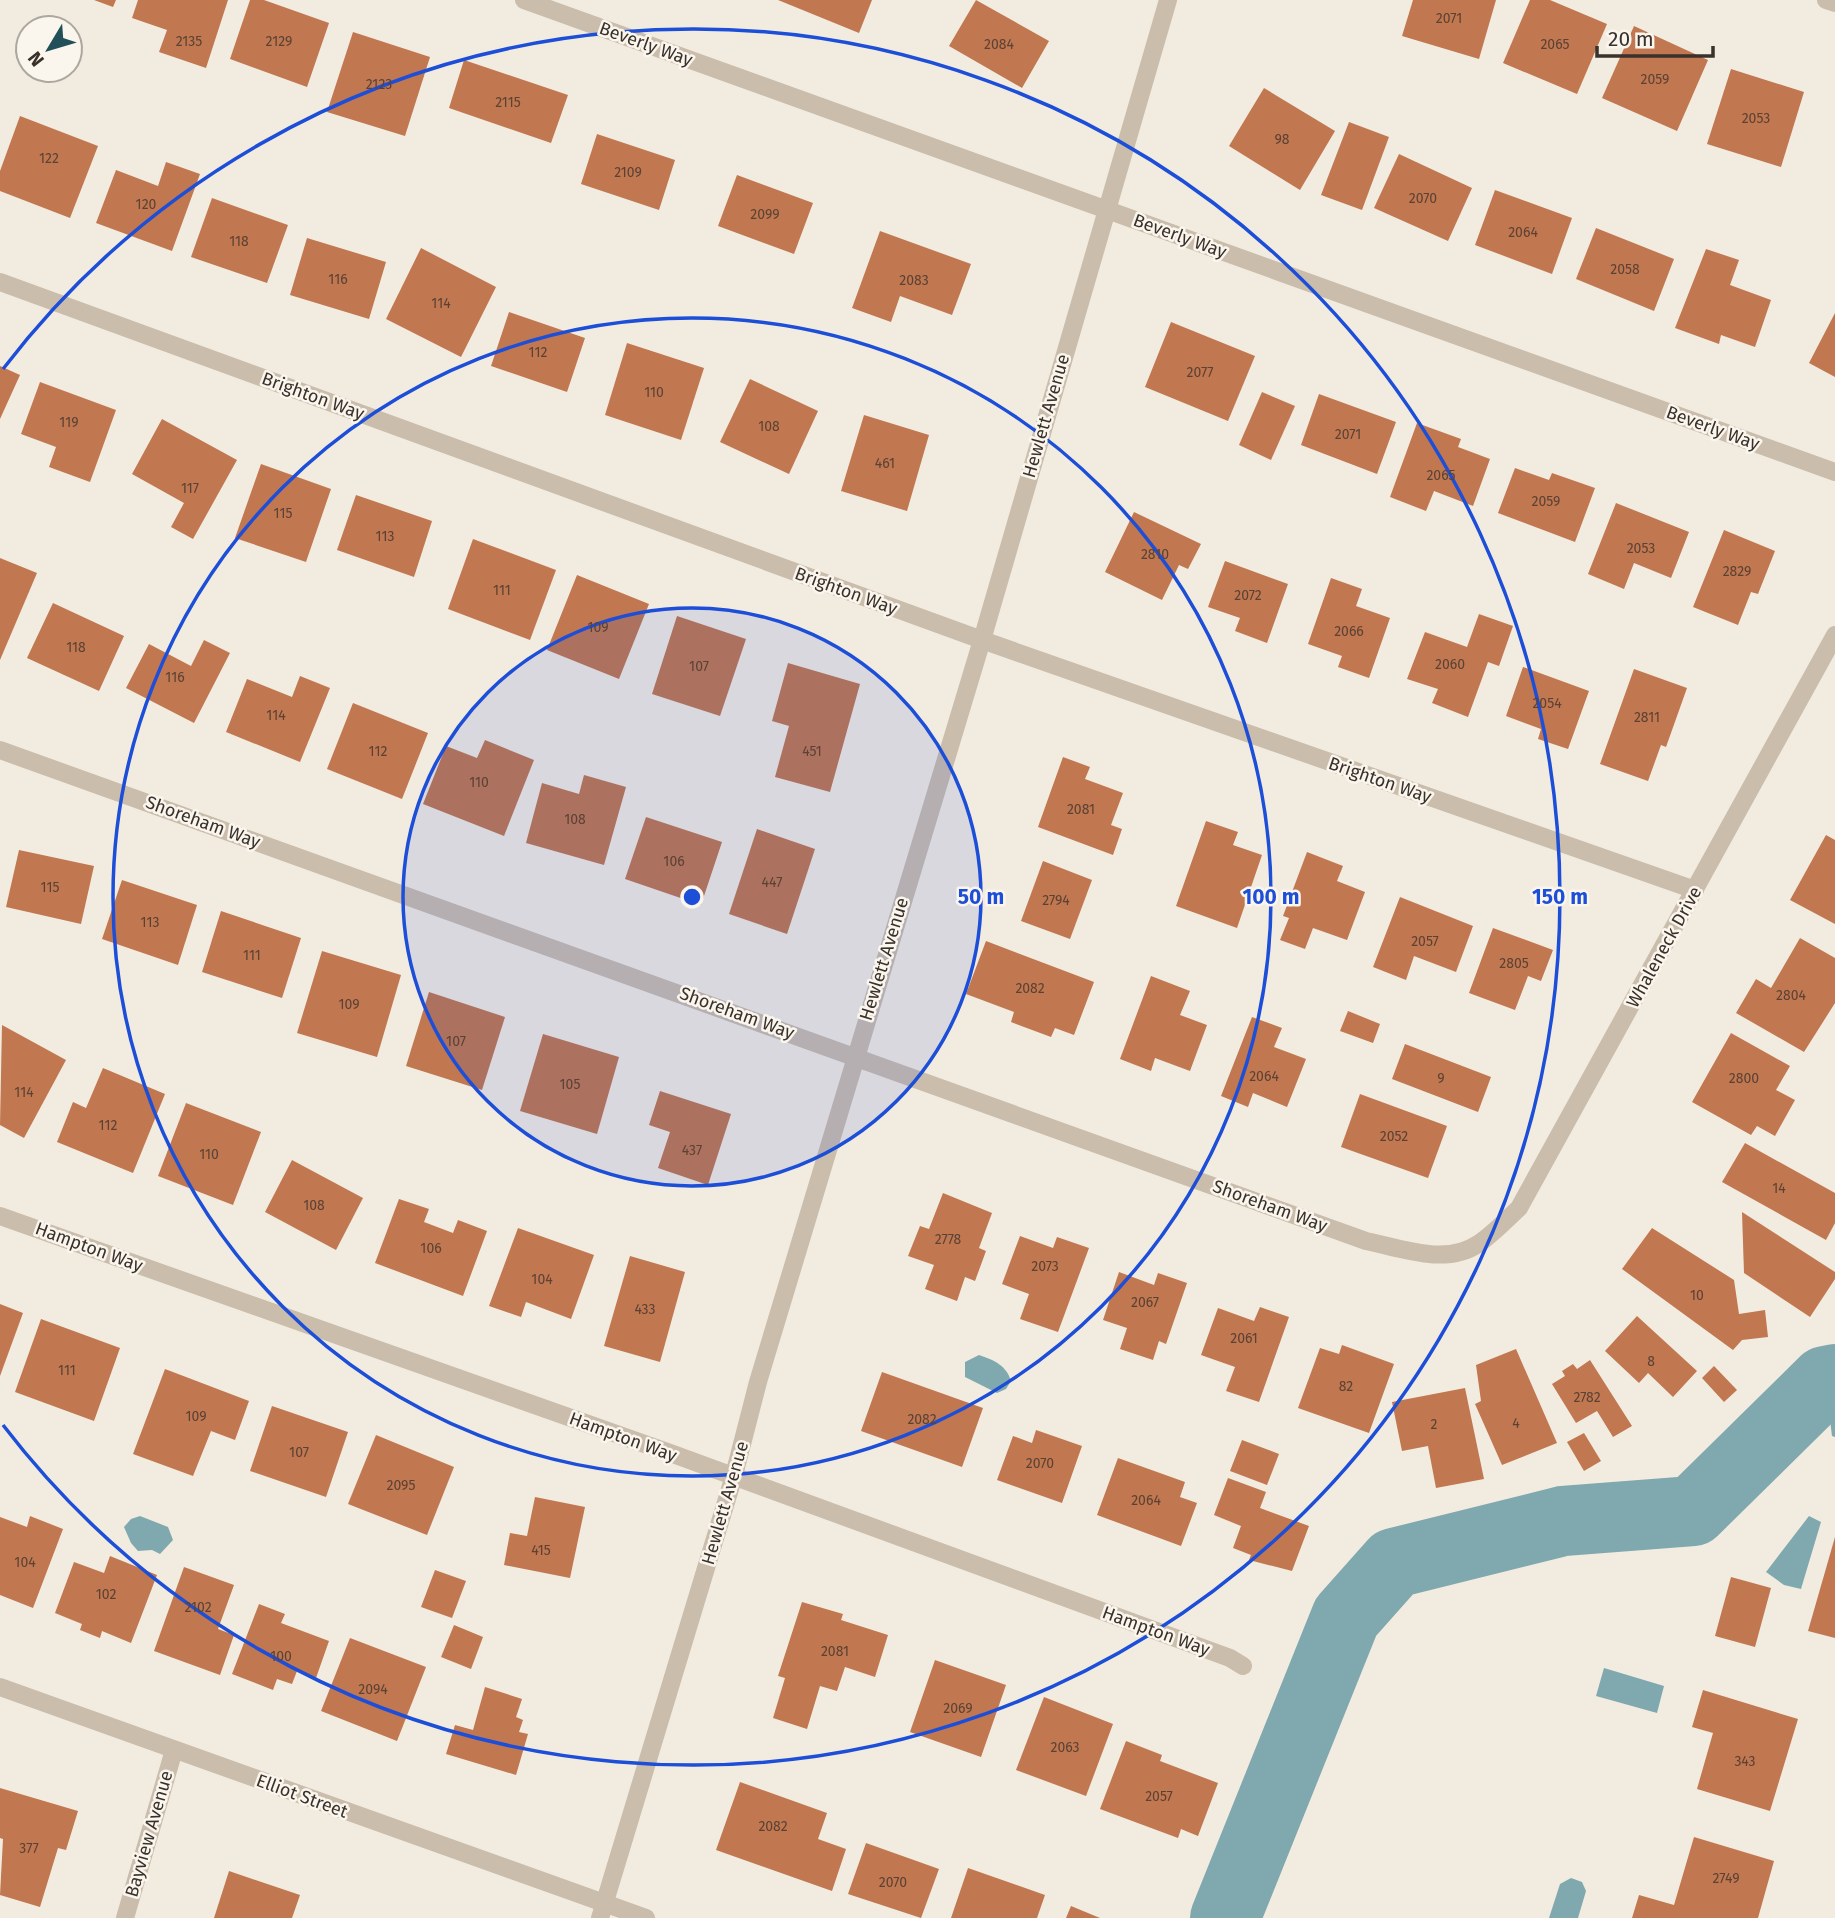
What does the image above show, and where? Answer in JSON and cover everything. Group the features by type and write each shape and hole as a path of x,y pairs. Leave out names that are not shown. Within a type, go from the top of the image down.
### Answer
{"street":[{"name":"Beverly Way","path":"524,0 1835,472"},
{"name":"Hewlett Avenue","path":"602,1911 733,1479 758,1382 855,1055 982,640 1105,209 1168,0"},
{"path":"1826,0 1835,3"},
{"name":"Brighton Way","path":"0,282 982,640 1695,890"},
{"name":"Whaleneck Drive","path":"1476,1245 1519,1208 1835,635"},
{"name":"Shoreham Way","path":"0,750 1367,1241 1430,1254 1456,1253 1476,1245"},
{"name":"Hampton Way","path":"0,1216 673,1454 733,1479 1230,1658 1243,1666"},
{"name":"Elliot Street","path":"0,1687 602,1911 646,1918"},
{"name":"Bayview Avenue","path":"125,1918 174,1750"}],"water":[{"path":"979,1355 1003,1367 1011,1381 1006,1389 997,1393 965,1377 965,1362"},
{"path":"1835,1357 1835,1437 1832,1436 1825,1381"},
{"path":"140,1516 168,1527 173,1540 160,1554 152,1550 138,1551 131,1543 124,1527 131,1519"},
{"path":"1809,1516 1821,1522 1801,1589 1784,1585 1766,1572"},
{"path":"1604,1668 1664,1686 1657,1713 1596,1696"},
{"path":"1571,1878 1582,1882 1586,1891 1578,1918 1549,1918 1560,1884"}],"building":[{"path":"94,0 116,0 113,7"},
{"path":"138,0 228,0 206,68 159,52 167,30 132,18"},
{"path":"250,0 264,0 329,23 307,87 230,59"},
{"path":"778,0 872,0 859,33"},
{"path":"976,0 1049,41 1022,88 949,46"},
{"path":"1413,0 1496,0 1479,59 1402,36"},
{"path":"1530,0 1550,0 1607,24 1577,94 1503,63"},
{"path":"1634,26 1708,60 1677,131 1602,98"},
{"path":"353,32 430,57 405,136 327,112"},
{"path":"464,60 568,95 551,143 449,108"},
{"path":"1731,69 1804,92 1781,167 1707,144"},
{"path":"1264,88 1335,131 1300,190 1229,146"},
{"path":"20,116 98,146 70,218 0,191 0,171"},
{"path":"1349,122 1389,137 1362,210 1321,195"},
{"path":"597,134 675,160 659,210 581,184"},
{"path":"1399,154 1472,188 1448,241 1374,208"},
{"path":"166,162 200,174 172,251 96,223 116,170 158,186"},
{"path":"737,175 813,203 794,254 718,226"},
{"path":"1495,190 1572,218 1552,274 1475,245"},
{"path":"212,198 288,225 267,283 191,257"},
{"path":"1596,228 1674,259 1654,311 1576,279"},
{"path":"880,231 971,264 952,315 900,296 891,322 852,308"},
{"path":"307,238 386,262 369,319 290,295"},
{"path":"421,248 496,287 461,357 386,319"},
{"path":"1706,249 1739,260 1730,285 1771,300 1755,347 1721,335 1719,344 1675,328"},
{"path":"509,312 585,338 567,392 491,366"},
{"path":"1835,313 1835,377 1809,363"},
{"path":"1171,322 1255,356 1228,421 1145,387"},
{"path":"627,343 704,368 681,440 605,415"},
{"path":"0,366 20,375 0,419"},
{"path":"750,379 818,411 789,474 720,442"},
{"path":"40,382 116,410 90,482 49,467 56,447 21,434"},
{"path":"1262,392 1295,406 1271,460 1239,445"},
{"path":"1319,394 1396,422 1377,474 1301,445"},
{"path":"864,415 929,435 907,511 841,491"},
{"path":"162,419 237,460 193,539 171,527 184,503 132,474"},
{"path":"1417,423 1461,439 1458,447 1490,459 1473,506 1434,491 1426,511 1390,497"},
{"path":"261,464 331,489 306,562 235,538"},
{"path":"1515,468 1549,480 1552,473 1595,488 1575,542 1498,513"},
{"path":"356,495 432,521 414,577 337,550"},
{"path":"1616,503 1689,532 1671,578 1634,563 1624,589 1588,574"},
{"path":"1134,512 1201,544 1188,569 1179,565 1162,600 1105,572"},
{"path":"1724,530 1775,551 1758,594 1751,592 1738,625 1693,607"},
{"path":"473,539 556,570 530,640 448,609"},
{"path":"0,558 37,573 0,660"},
{"path":"1225,561 1288,584 1267,643 1235,631 1240,618 1208,607"},
{"path":"577,575 649,604 619,679 547,650"},
{"path":"1331,578 1362,589 1356,606 1390,618 1369,678 1338,667 1342,656 1308,644"},
{"path":"53,603 124,636 99,691 27,658"},
{"path":"1479,614 1513,626 1499,666 1488,662 1468,717 1432,703 1438,689 1407,679 1425,632 1467,647"},
{"path":"677,616 746,639 720,716 652,694"},
{"path":"204,640 230,653 194,723 126,688 149,644 191,666"},
{"path":"788,663 860,684 830,792 775,777 789,726 772,721"},
{"path":"1523,667 1589,691 1568,749 1538,739 1541,729 1506,716"},
{"path":"1634,669 1687,688 1666,747 1661,745 1648,781 1600,764"},
{"path":"300,676 330,688 300,762 226,732 247,679 292,697"},
{"path":"353,703 428,733 402,799 327,769"},
{"path":"485,740 534,760 504,836 423,804 446,746 477,758"},
{"path":"1063,757 1090,767 1085,779 1123,793 1111,825 1122,829 1113,855 1038,827"},
{"path":"584,775 626,787 604,865 526,843 542,783 579,794"},
{"path":"646,817 722,842 701,905 625,879"},
{"path":"1206,821 1238,832 1233,845 1262,855 1237,928 1176,906"},
{"path":"757,829 815,849 787,934 729,914"},
{"path":"1826,835 1835,840 1835,924 1790,900"},
{"path":"19,850 94,866 81,924 6,907"},
{"path":"1307,852 1343,866 1337,881 1365,892 1347,940 1313,928 1305,949 1280,940 1289,918 1283,916"},
{"path":"1043,861 1092,880 1070,939 1021,921"},
{"path":"122,880 197,905 178,965 102,939"},
{"path":"1400,897 1473,926 1456,972 1414,956 1406,980 1373,967"},
{"path":"221,911 301,938 282,998 202,972"},
{"path":"1493,928 1553,950 1541,981 1528,976 1515,1010 1469,993"},
{"path":"1800,938 1835,958 1835,1003 1804,1052 1736,1013 1756,979 1771,988"},
{"path":"986,941 1094,982 1074,1035 1055,1028 1051,1037 1011,1022 1014,1012 966,994"},
{"path":"322,951 401,975 377,1057 297,1033"},
{"path":"1151,976 1190,991 1180,1015 1207,1025 1190,1071 1155,1058 1151,1071 1120,1059"},
{"path":"429,992 505,1017 482,1090 406,1066"},
{"path":"1348,1011 1380,1024 1373,1043 1340,1031"},
{"path":"1252,1017 1282,1028 1274,1047 1306,1059 1287,1107 1253,1093 1248,1107 1221,1096"},
{"path":"2,1025 66,1060 24,1138 0,1125"},
{"path":"1731,1033 1790,1066 1776,1090 1795,1100 1775,1136 1757,1126 1751,1135 1692,1102"},
{"path":"543,1034 619,1057 597,1134 520,1111"},
{"path":"1405,1044 1491,1077 1478,1112 1392,1079"},
{"path":"103,1068 165,1094 133,1173 57,1142 73,1102 86,1108"},
{"path":"660,1091 731,1114 708,1185 658,1168 670,1132 649,1125"},
{"path":"1360,1094 1447,1126 1428,1178 1341,1147"},
{"path":"186,1103 261,1132 233,1205 158,1176"},
{"path":"1745,1143 1835,1193 1835,1223 1826,1240 1722,1182"},
{"path":"292,1160 363,1198 336,1250 265,1212"},
{"path":"943,1193 992,1213 979,1248 986,1251 975,1281 965,1277 957,1301 925,1289 934,1265 908,1256 920,1226 929,1229"},
{"path":"399,1199 429,1209 424,1222 453,1233 458,1220 487,1231 463,1296 375,1263"},
{"path":"1742,1212 1835,1272 1835,1279 1810,1317 1744,1273"},
{"path":"518,1228 594,1255 571,1319 526,1302 521,1317 489,1306"},
{"path":"1652,1228 1734,1280 1739,1314 1765,1310 1768,1337 1742,1340 1733,1350 1622,1269"},
{"path":"1020,1236 1053,1248 1057,1237 1089,1248 1058,1332 1020,1319 1029,1294 1002,1284"},
{"path":"630,1256 685,1272 660,1362 604,1346"},
{"path":"1119,1272 1154,1285 1158,1273 1187,1283 1166,1344 1159,1341 1153,1360 1120,1349 1127,1328 1103,1320"},
{"path":"0,1304 23,1313 0,1376"},
{"path":"1260,1307 1289,1317 1259,1402 1226,1391 1235,1367 1201,1355 1218,1308 1254,1321"},
{"path":"1637,1316 1697,1371 1673,1397 1648,1373 1639,1383 1605,1351"},
{"path":"41,1319 120,1348 94,1421 15,1392"},
{"path":"1342,1345 1394,1364 1369,1433 1298,1408 1320,1348 1339,1354"},
{"path":"1516,1349 1557,1443 1502,1465 1475,1404 1481,1401 1476,1365"},
{"path":"1590,1360 1632,1426 1613,1437 1597,1411 1576,1423 1552,1384 1565,1376 1562,1371 1573,1364 1577,1369"},
{"path":"1714,1366 1737,1390 1724,1402 1702,1378"},
{"path":"165,1369 249,1401 235,1440 211,1431 193,1476 133,1454"},
{"path":"882,1372 983,1408 962,1467 861,1431"},
{"path":"1465,1388 1484,1479 1436,1488 1428,1446 1402,1451 1392,1402"},
{"path":"272,1406 348,1432 326,1497 250,1471"},
{"path":"1036,1430 1082,1446 1062,1503 997,1480 1013,1436 1032,1443"},
{"path":"1584,1433 1601,1461 1584,1471 1567,1442"},
{"path":"376,1435 454,1467 427,1535 348,1504"},
{"path":"1242,1440 1279,1454 1267,1485 1230,1471"},
{"path":"1118,1458 1185,1482 1180,1497 1197,1503 1181,1546 1097,1515"},
{"path":"1228,1478 1266,1492 1260,1508 1309,1526 1292,1571 1249,1560 1251,1555 1233,1548 1241,1526 1214,1515"},
{"path":"535,1497 585,1507 570,1578 504,1565 510,1533 527,1536"},
{"path":"30,1516 63,1529 33,1608 0,1595 0,1517 27,1527"},
{"path":"1835,1537 1835,1638 1808,1631"},
{"path":"110,1556 157,1575 131,1643 102,1631 100,1638 80,1630 82,1624 55,1613 74,1562 104,1573"},
{"path":"184,1567 234,1585 218,1629 234,1635 220,1675 154,1651"},
{"path":"435,1570 466,1581 452,1618 421,1607"},
{"path":"1731,1577 1771,1588 1755,1647 1715,1636"},
{"path":"802,1602 843,1614 841,1620 888,1635 875,1677 845,1667 837,1691 820,1686 807,1729 773,1718 785,1678 778,1676"},
{"path":"259,1604 285,1614 281,1623 329,1641 316,1678 297,1671 292,1684 277,1679 273,1690 232,1674"},
{"path":"454,1625 483,1637 471,1669 441,1657"},
{"path":"350,1638 426,1667 397,1741 321,1711"},
{"path":"935,1660 1006,1685 981,1757 910,1732"},
{"path":"485,1687 522,1699 516,1717 523,1720 519,1732 528,1734 516,1775 446,1754 455,1725 473,1730"},
{"path":"1703,1690 1798,1719 1770,1811 1697,1789 1713,1733 1692,1727"},
{"path":"1044,1697 1113,1724 1086,1796 1016,1770"},
{"path":"1126,1741 1162,1755 1160,1761 1218,1783 1198,1836 1181,1829 1178,1838 1100,1809"},
{"path":"740,1782 827,1813 818,1839 846,1849 832,1891 716,1850"},
{"path":"0,1788 78,1811 66,1850 58,1848 40,1907 0,1895 3,1839 0,1838"},
{"path":"1694,1837 1774,1861 1758,1918 1632,1918 1639,1895 1674,1905"},
{"path":"866,1843 939,1869 921,1918 848,1894"},
{"path":"968,1868 1045,1895 1037,1918 951,1918"},
{"path":"229,1871 300,1895 292,1918 214,1918"},
{"path":"1071,1906 1100,1918 1066,1918"}],"waterway":[{"path":"1225,1918 1346,1617 1394,1563 1563,1521 1693,1511 1825,1381 1835,1379"}]}
